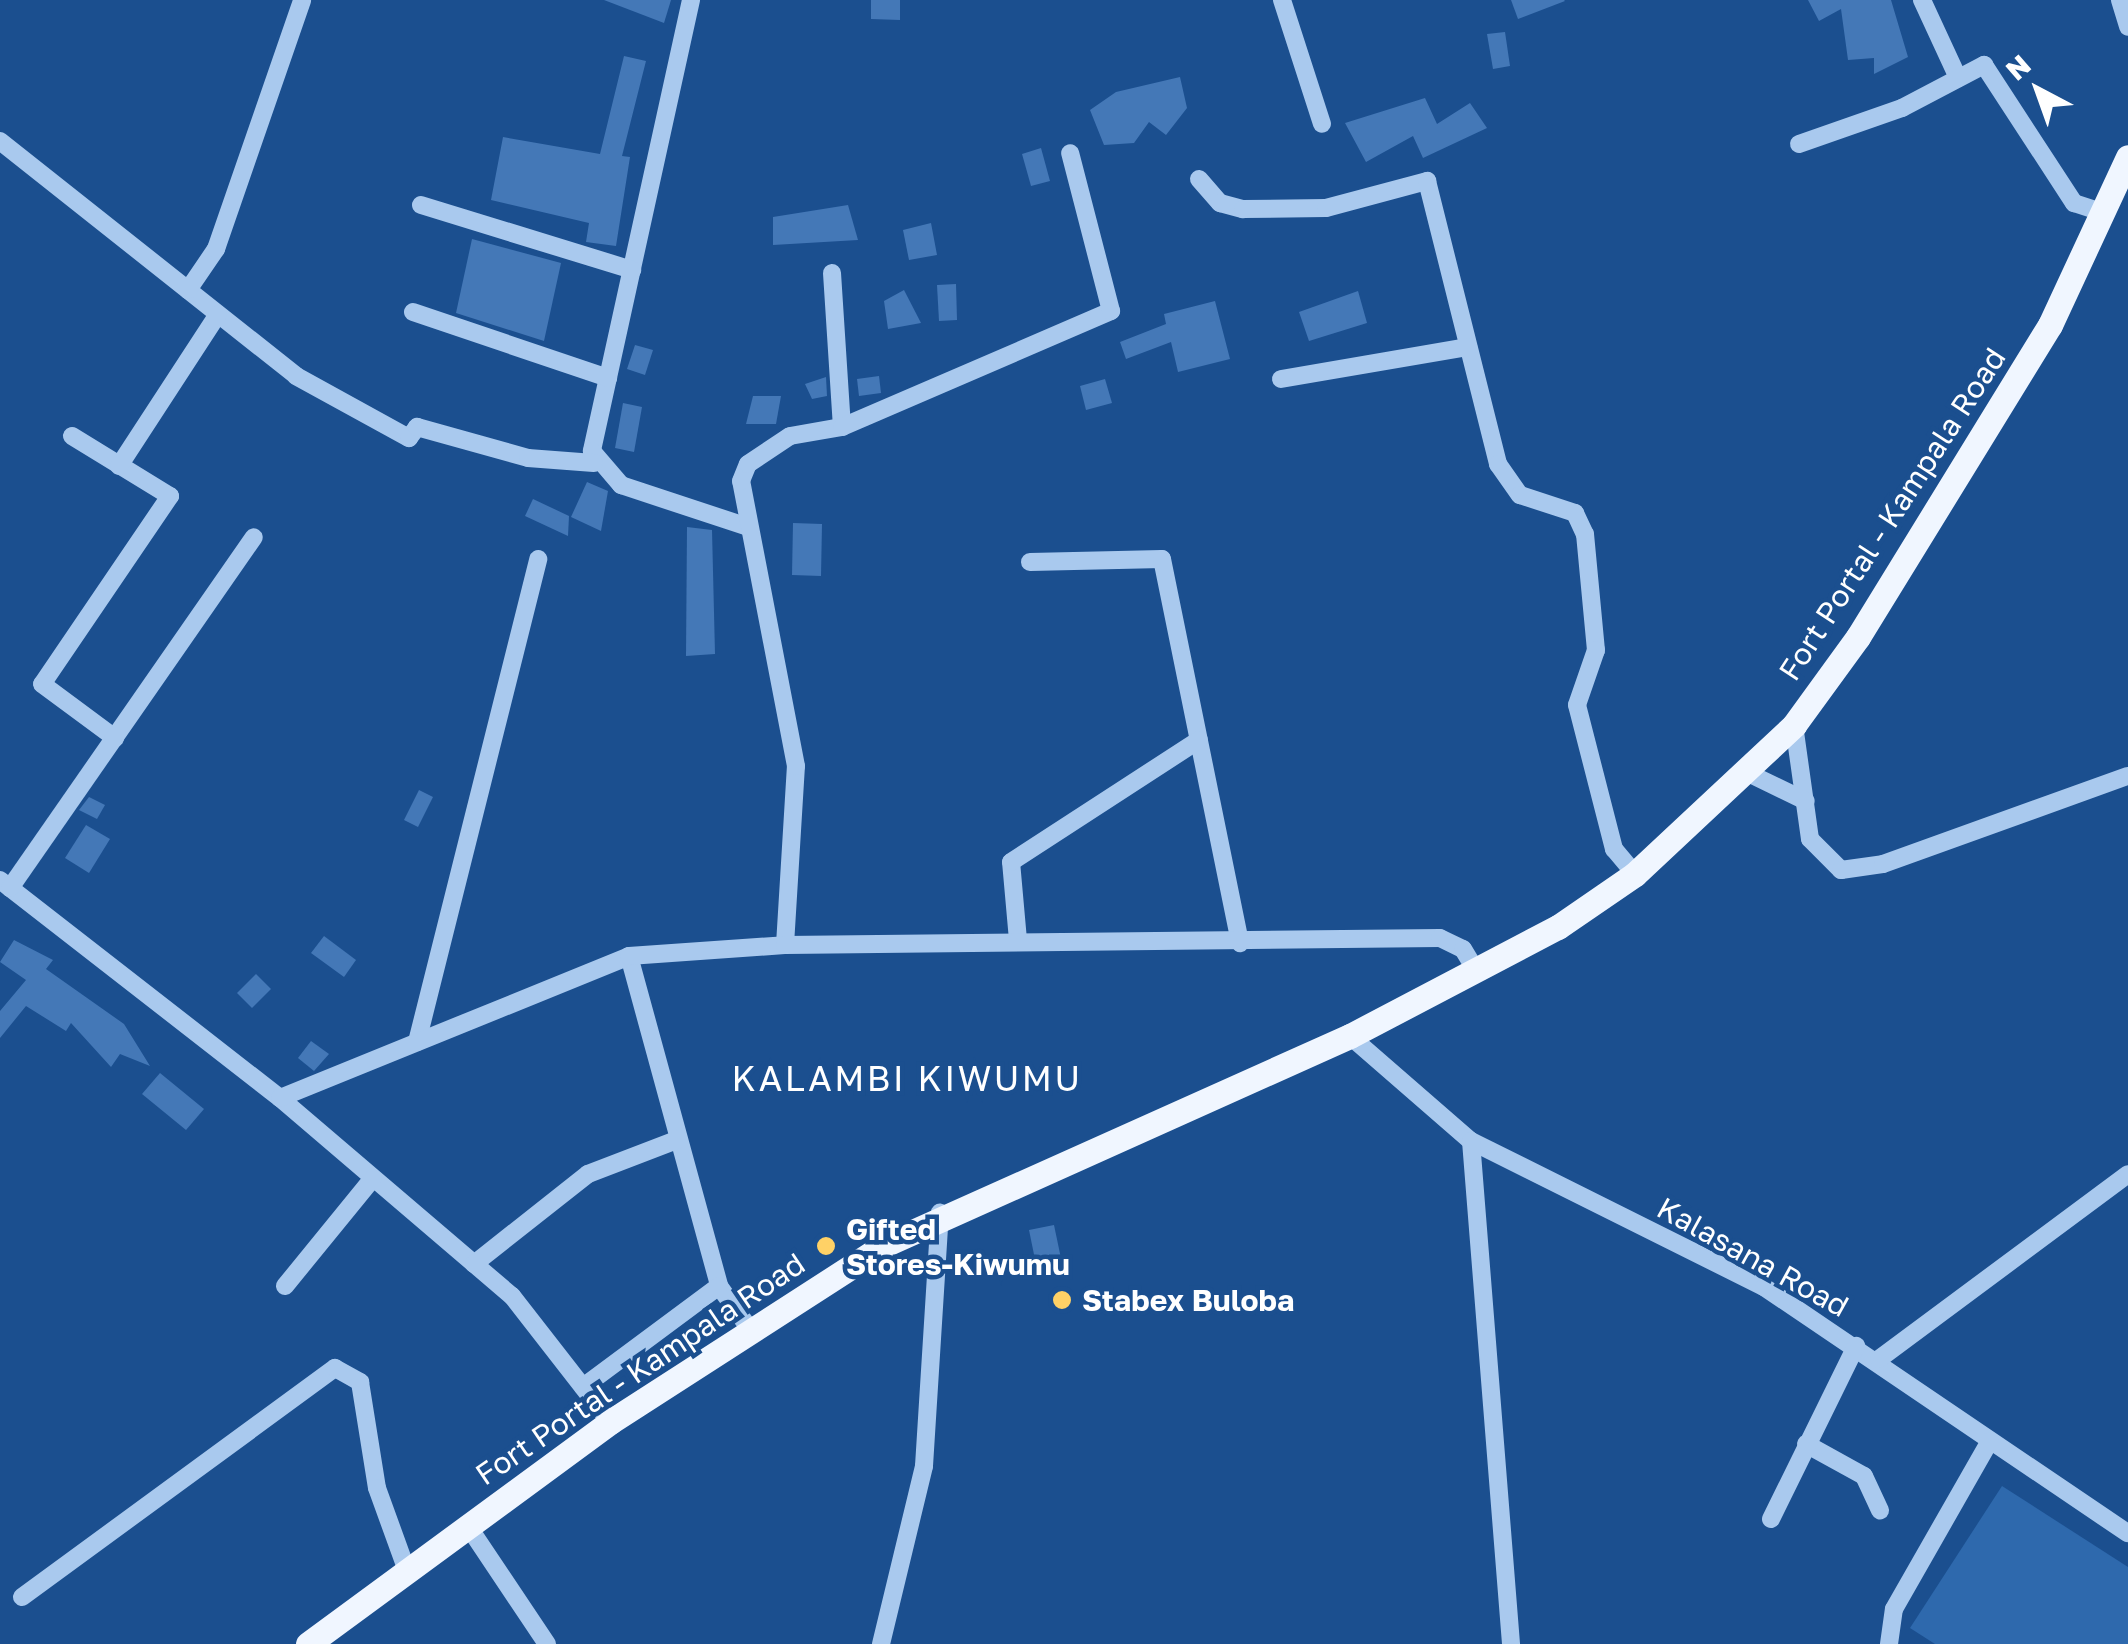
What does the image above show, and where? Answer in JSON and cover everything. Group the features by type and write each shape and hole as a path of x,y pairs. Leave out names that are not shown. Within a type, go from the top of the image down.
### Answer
{"main road":[{"name":"Fort Portal - Kampala Road","path":"308,1644 610,1422 749,1328 940,1213 1350,1036 1477,972 1635,874 1748,773 1794,725 1939,510 2050,325 2105,213 2128,156"}],"street":[{"path":"188,290 216,249 302,0"},
{"path":"594,462 608,378 691,0"},
{"path":"1282,0 1322,124"},
{"path":"1922,0 1958,78"},
{"path":"2120,0 2128,28"},
{"path":"1798,144 1984,65 2074,203 2105,213"},
{"path":"0,140 296,376 410,438 417,427 528,458 594,462 621,484 748,527"},
{"path":"784,945 796,766 748,527 748,464 790,436 842,427 1111,311 1070,153"},
{"path":"1199,179 1220,203 1243,209 1326,208 1427,182 1507,482 1581,520 1596,650 1577,705 1614,849 1635,874"},
{"path":"421,205 632,270"},
{"path":"832,273 842,427"},
{"path":"414,312 608,378"},
{"path":"120,466 218,314"},
{"path":"1281,379 1468,347"},
{"path":"72,436 170,496 42,684 115,738"},
{"path":"254,537 115,738 5,884 280,1098 474,1264 610,1422"},
{"path":"1030,562 1162,559 1240,944"},
{"path":"417,1042 538,560"},
{"path":"1794,725 1818,855 1841,870 1884,864 2128,776"},
{"path":"1018,940 1011,862 1200,740"},
{"path":"1748,773 1806,801"},
{"path":"280,1098 630,956 784,945 1018,940 1240,944 1440,938 1463,949 1477,972"},
{"path":"630,956 719,1286 749,1328"},
{"name":"Kalasana Road","path":"1350,1036 1471,1141 1764,1287 1879,1359 1990,1441 2128,1533"},
{"path":"474,1264 588,1174 679,1138"},
{"path":"1471,1141 1512,1644"},
{"path":"1879,1359 2128,1174"},
{"path":"284,1286 373,1178"},
{"path":"881,1644 924,1466 940,1213"},
{"path":"583,1387 719,1286"},
{"path":"1771,1519 1856,1346"},
{"path":"22,1597 335,1368 360,1382 376,1488 407,1571"},
{"path":"1889,1644 1894,1609 1990,1441"},
{"path":"1806,1444 1864,1476 1880,1510"},
{"path":"468,1526 546,1644"}],"shaded area":[{"path":"2002,1486 2128,1567 2128,1644 1935,1644 1910,1628"}],"building":[{"path":"604,0 671,0 664,23"},
{"path":"871,0 900,0 900,20 871,19"},
{"path":"1511,0 1564,0 1565,1 1518,19"},
{"path":"1808,0 1891,0 1908,57 1874,74 1874,58 1848,60 1841,9 1819,21"},
{"path":"1505,32 1510,66 1493,69 1487,34"},
{"path":"624,56 646,61 622,156 630,157 616,246 586,242 589,223 491,200 503,137 600,154"},
{"path":"1180,77 1187,108 1166,135 1149,122 1134,143 1104,145 1090,110 1116,92"},
{"path":"1425,98 1437,124 1470,103 1487,128 1423,158 1413,136 1366,162 1345,123"},
{"path":"1041,148 1050,181 1031,186 1022,154"},
{"path":"848,205 858,240 773,245 773,217"},
{"path":"931,223 937,255 909,260 903,230"},
{"path":"472,239 561,263 544,341 456,313"},
{"path":"956,284 957,320 939,321 937,285"},
{"path":"904,290 921,323 888,329 884,301"},
{"path":"1358,291 1367,323 1309,341 1299,312"},
{"path":"1215,301 1230,359 1178,372 1171,342 1126,359 1120,342 1166,324 1164,314"},
{"path":"635,345 653,350 645,375 627,369"},
{"path":"879,376 881,393 859,396 857,379"},
{"path":"826,377 827,396 812,399 805,384"},
{"path":"1105,379 1112,403 1086,410 1080,386"},
{"path":"753,396 781,396 776,424 746,424"},
{"path":"623,403 642,407 634,452 615,448"},
{"path":"587,482 608,491 601,531 571,517"},
{"path":"533,499 569,516 568,536 525,516"},
{"path":"793,523 822,524 821,576 792,575"},
{"path":"687,527 712,530 715,654 686,656"},
{"path":"419,790 433,797 418,827 404,820"},
{"path":"89,797 105,805 97,819 79,810"},
{"path":"86,825 110,839 89,873 65,858"},
{"path":"324,936 356,960 344,977 311,953"},
{"path":"14,940 53,960 46,969 124,1024 150,1066 120,1054 111,1067 71,1023 66,1031 26,1006 0,1038 0,1011 26,980 0,962"},
{"path":"256,974 271,989 252,1008 237,993"},
{"path":"311,1041 329,1054 314,1071 298,1058"},
{"path":"160,1073 204,1109 186,1130 142,1094"},
{"path":"1054,1225 1063,1268 1038,1274 1029,1230"}],"place":[{"name":"Gifted Stores-Kiwumu","path":"826,1246"},
{"name":"Stabex Buloba","path":"1062,1300"}],"district":[{"name":"KALAMBI KIWUMU","path":"907,1078"}]}
